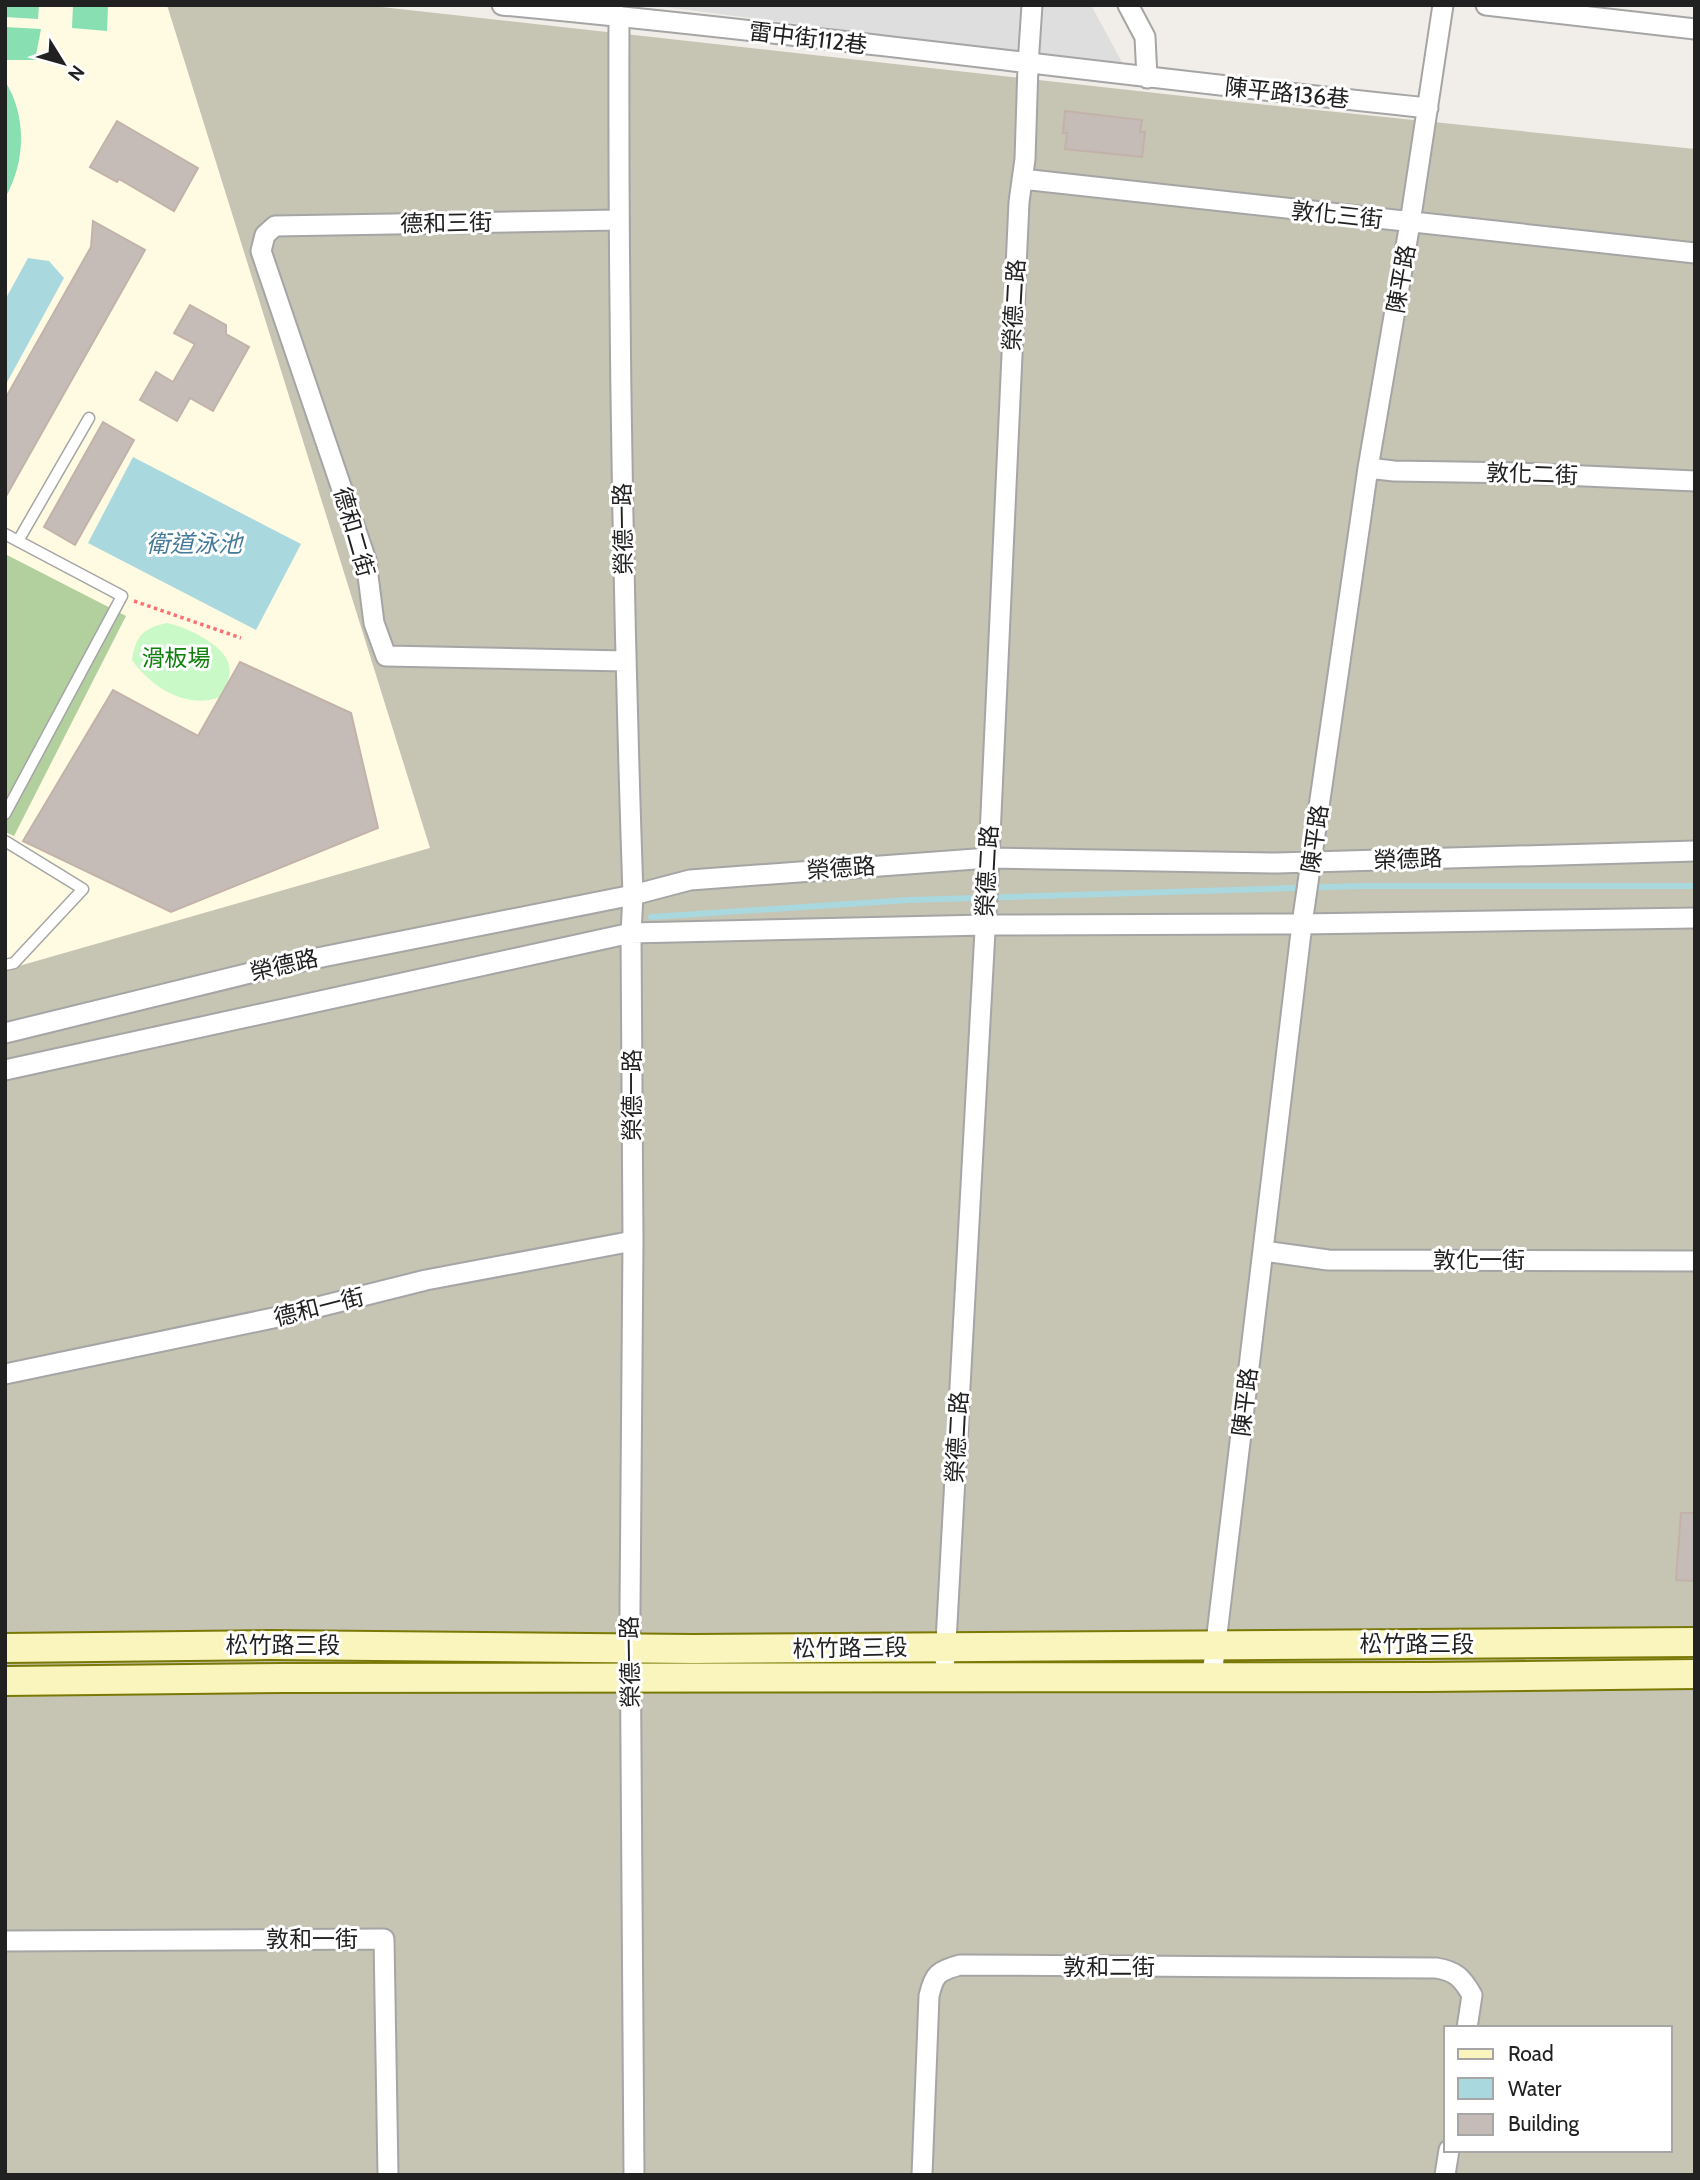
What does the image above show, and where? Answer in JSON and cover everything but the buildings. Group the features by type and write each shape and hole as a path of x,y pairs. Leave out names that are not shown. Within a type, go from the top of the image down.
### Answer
{"street":[{"name":"雷中街112巷","path":"502,5 589,9 619,16 1147,78"},
{"path":"1028,65 1032,5"},
{"path":"1128,5 1145,37 1147,78"},
{"name":"陳平路","path":"1212,1676 1302,924 1368,468 1410,223 1443,5"},
{"path":"1486,5 1612,12 1695,29"},
{"name":"榮德一路","path":"619,16 618,220 625,661 633,895 630,1648 634,2175"},
{"name":"榮德二路","path":"944,1678 989,858 1028,65"},
{"name":"陳平路136巷","path":"1147,78 1428,108"},
{"name":"敦化三街","path":"1021,179 1695,253"},
{"name":"德和三街","path":"275,226 618,220"},
{"name":"德和二街","path":"275,226 265,235 261,251 366,560 373,623 386,656 625,661"},
{"name":"敦化二街","path":"1368,468 1695,481"},
{"name":"榮德路","path":"5,1033 287,964 633,895 690,880 989,858 1312,862 1695,851"},
{"name":"榮德路","path":"5,1070 631,933 985,925 1302,924 1695,918"},
{"name":"德和一街","path":"5,1374 278,1317 426,1280 633,1241"},
{"name":"敦化一街","path":"1264,1251 1328,1260 1695,1261"},
{"name":"松竹路三段","path":"5,1648 269,1645 630,1648 1695,1642"},
{"name":"松竹路三段","path":"5,1681 1695,1674"},
{"name":"敦和一街","path":"5,1941 384,1939 388,2175"},
{"name":"敦和二街","path":"922,2175 929,1996 933,1980 943,1970 960,1965 1436,1968 1452,1970 1462,1978 1472,1995 1467,2026"},
{"path":"1445,2175 1449,2152"}],"lane":[{"path":"18,541 89,418"},
{"path":"5,534 122,596 5,814"},
{"path":"5,841 83,889 14,962 5,965"}],"path":[{"path":"122,596 241,638"}],"shaded area":[{"path":"5,5 167,5 430,848 5,972"},
{"path":"167,5 363,5 1219,100 1695,149 1695,2175 5,2175 5,970 430,848"},
{"path":"650,5 1091,5 1124,66"}],"green space":[{"path":"5,5 39,5 38,19 5,17"},
{"path":"73,5 108,5 107,31 72,28"},
{"path":"5,27 41,29 35,60 5,60"},
{"path":"5,81 17,109 21,139 17,169 5,198"},
{"path":"5,554 126,616 14,836 5,832"},
{"name":"滑板場","path":"166,623 203,638 226,658 230,674 220,697 195,700 171,694 149,679 132,660 138,639 151,628"}],"water":[{"path":"28,258 49,261 64,278 5,386 5,300"},
{"name":"衛道泳池","path":"133,457 301,544 256,630 88,543"}],"waterway":[{"path":"651,917 909,900 1362,886 1695,886"}]}
